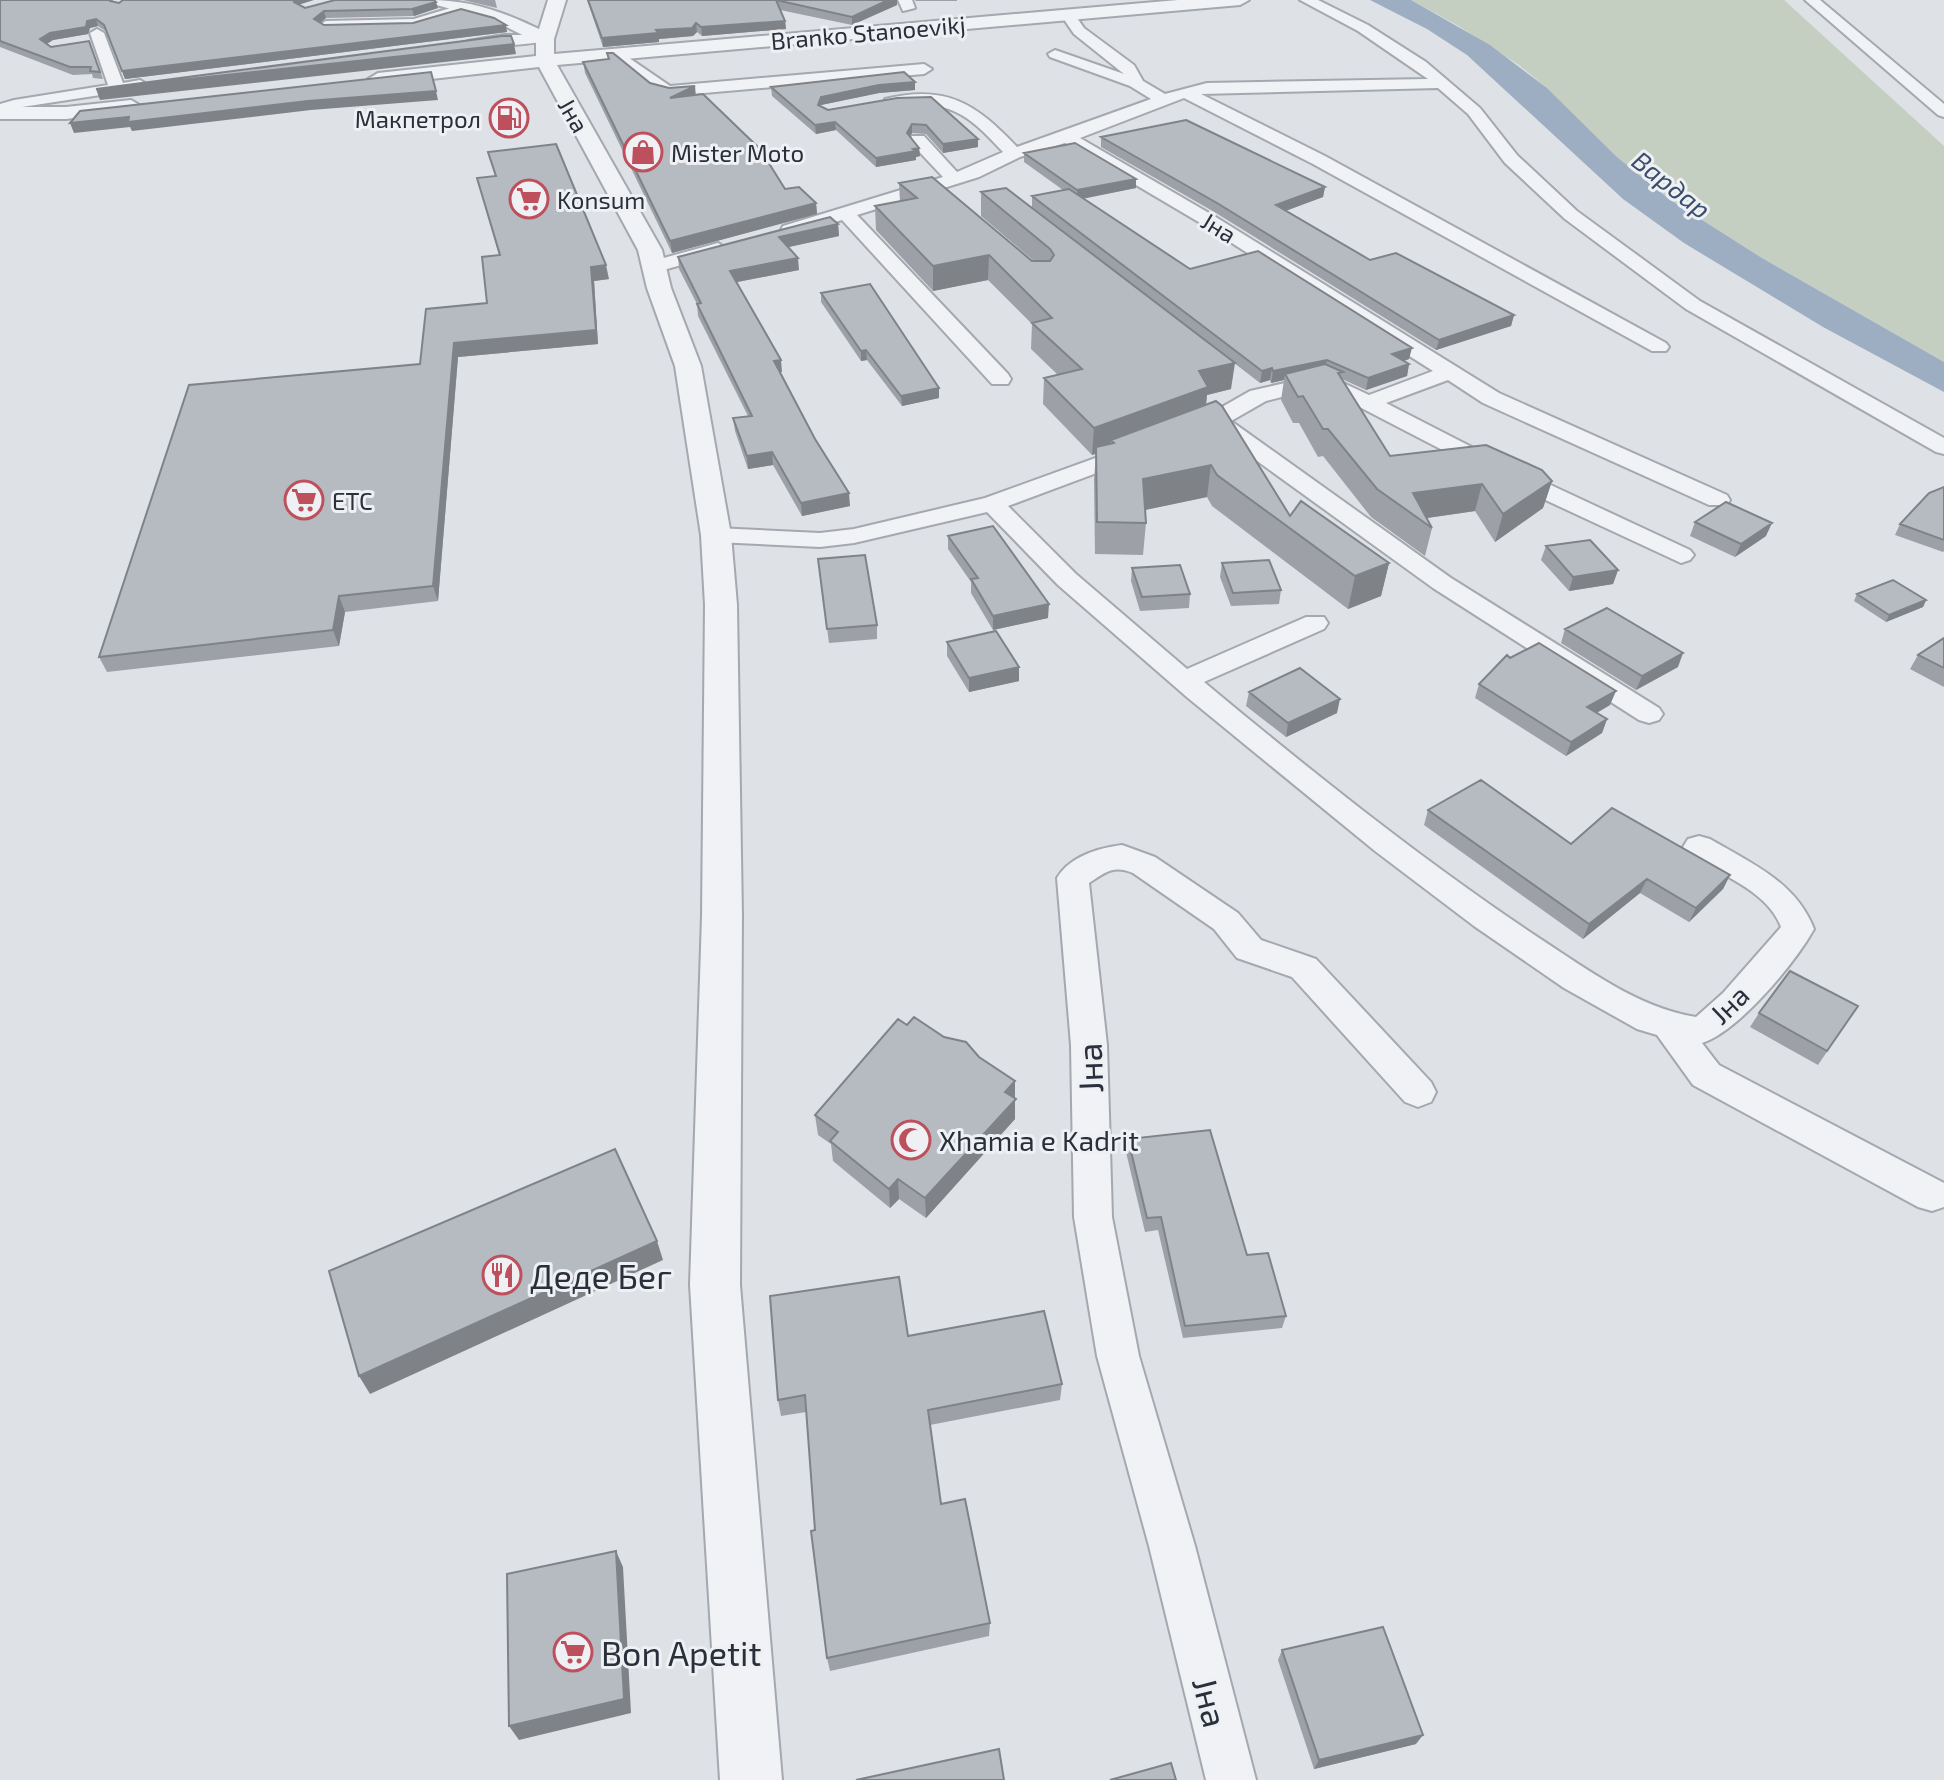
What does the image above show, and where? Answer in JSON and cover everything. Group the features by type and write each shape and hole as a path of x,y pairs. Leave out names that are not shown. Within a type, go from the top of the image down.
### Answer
{"street":[{"path":"439,0 544,20"},
{"name":"Branko Stanoevikj","path":"544,20 616,53 1240,0"},
{"path":"1307,0 1363,28 1421,65 1474,111 1511,159 1571,215 1693,305 1944,447"},
{"path":"1812,0 1944,112"},
{"path":"326,25 415,23 474,9 544,20"},
{"path":"1068,15 1079,31 1129,68 1136,84"},
{"path":"444,48 504,39 544,20"},
{"path":"359,81 544,20"},
{"name":"Јна","path":"544,20 656,266 659,288 688,366 716,535 721,605 722,916 715,1285 751,1780"},
{"path":"93,39 117,87"},
{"path":"616,53 658,88 670,91 924,69"},
{"path":"1055,54 1136,84 1164,100"},
{"path":"0,111 20,103 162,82"},
{"path":"774,234 938,192 1014,153 1067,137 1185,92 1207,88 1442,83"},
{"path":"1185,92 1319,160 1659,347"},
{"path":"873,105 932,98 961,104 971,108 1014,153"},
{"path":"0,111 66,113 143,105"},
{"name":"Јна","path":"1067,137 1235,237 1491,398 1718,500"},
{"path":"918,140 970,178"},
{"path":"847,215 1000,379"},
{"path":"656,266 729,246"},
{"path":"1370,402 1449,372"},
{"path":"716,535 820,540 992,504 1216,420 1252,391 1324,380 1489,465 1681,555"},
{"path":"1216,420 1442,583 1649,714"},
{"name":"Јна","path":"992,504 1076,587 1378,838 1594,991 1671,1029 1697,1031 1718,1021 1798,929 1795,914 1777,895 1699,847"},
{"path":"1185,680 1315,623"},
{"name":"Јна","path":"1231,1780 1172,1546 1118,1356 1093,1217 1089,1045 1073,878 1085,867 1104,858 1122,856 1144,865 1226,921 1249,949 1304,968 1418,1092"},
{"path":"1671,1029 1706,1075 1932,1195"}],"green space":[{"path":"1411,0 1784,0 1944,146 1944,362 1762,258 1669,199 1617,157 1519,65"}],"water":[{"path":"1370,0 1411,0 1490,45 1547,88 1617,157 1669,199 1762,258 1944,362 1944,392 1823,327 1684,243 1623,199 1467,55 1427,29"}],"building":[{"path":"0,0 110,0 119,3 123,0 295,0 305,8 335,0 434,0 436,2 412,9 324,11 314,19 324,25 413,23 461,9 494,18 506,25 122,71 104,25 96,19 87,21 86,27 50,33 40,39 51,47 89,41 100,72 90,71 91,67 70,67 0,41"},
{"path":"588,0 776,0 785,21 701,27 696,23 692,28 602,38"},
{"path":"776,0 888,0 852,17"},
{"path":"511,36 514,44 96,89"},
{"path":"607,53 613,53 650,83 669,88 695,86 670,98 703,94 760,149 785,189 799,187 816,203 670,241 583,62 609,59"},
{"path":"431,72 436,91 308,101 128,122 129,117 70,123 80,111"},
{"path":"904,72 915,82 879,85 821,97 818,105 828,110 897,98 931,97 978,139 943,144 926,125 912,124 907,133 919,148 913,149 916,151 876,158 835,122 815,125 771,87"},
{"path":"1186,120 1325,187 1276,205 1370,260 1396,253 1514,315 1439,340 1217,203 1101,137"},
{"path":"1075,143 1136,179 1077,190 1024,153"},
{"name":"ETC","path":"556,144 606,265 591,267 596,330 454,343 433,586 339,596 333,630 99,657 189,385 420,364 426,309 487,303 482,257 500,255 477,178 496,176 488,152"},
{"path":"932,177 1032,261 1050,261 1054,255 1050,249 981,192 1006,188 1235,363 1199,371 1208,387 1094,428 1044,378 1082,369 1032,323 1052,318 989,255 933,266 875,206 917,198 899,183"},
{"path":"1069,189 1190,269 1258,251 1412,348 1392,354 1409,364 1368,378 1327,360 1262,371 1032,196"},
{"path":"830,217 838,224 779,237 798,258 730,271 781,360 774,361 815,439 849,493 801,503 772,452 747,456 733,418 752,416 697,304 701,303 678,257"},
{"path":"870,284 939,388 901,396 866,350 861,351 821,293"},
{"path":"1325,364 1343,372 1338,373 1390,456 1486,445 1542,470 1552,481 1503,514 1482,484 1413,493 1432,528 1377,489 1328,429 1323,429 1285,374"},
{"path":"1216,401 1290,516 1301,501 1389,563 1355,576 1217,475 1211,465 1143,479 1146,523 1097,522 1096,447 1114,443 1111,440"},
{"path":"1944,487 1944,540 1900,524 1929,493"},
{"path":"1726,502 1772,523 1741,544 1695,522"},
{"path":"993,526 1049,604 993,616 971,579 978,578 948,536"},
{"path":"1590,540 1618,570 1573,577 1546,546"},
{"path":"865,555 877,625 827,629 818,559"},
{"path":"1269,560 1281,590 1233,593 1222,563"},
{"path":"1180,565 1190,594 1142,597 1132,568"},
{"path":"1893,580 1926,600 1889,615 1857,594"},
{"path":"1607,608 1683,653 1642,676 1565,629"},
{"path":"996,631 1019,667 969,678 947,642"},
{"path":"1944,638 1944,668 1918,655"},
{"path":"1539,643 1616,691 1587,707 1607,719 1571,742 1479,684 1507,655 1510,658"},
{"path":"1300,668 1340,699 1288,723 1249,692"},
{"path":"1481,780 1571,844 1612,808 1730,875 1696,908 1647,879 1589,924 1428,810"},
{"path":"1790,971 1858,1006 1827,1051 1759,1013"},
{"name":"Xhamia e Kadrit","path":"914,1017 944,1037 966,1042 979,1057 1015,1081 1005,1092 1016,1099 925,1198 898,1179 889,1189 830,1141 838,1132 815,1115 898,1019 907,1025"},
{"path":"1210,1130 1247,1255 1268,1253 1286,1316 1185,1326 1161,1217 1147,1218 1128,1139"},
{"name":"Деде Бег","path":"615,1149 657,1241 359,1376 329,1271"},
{"path":"899,1277 908,1336 1044,1311 1062,1384 928,1410 941,1504 965,1499 990,1623 827,1658 811,1531 815,1530 805,1395 778,1400 770,1296"},
{"name":"Bon Apetit","path":"616,1551 624,1699 509,1726 507,1574"},
{"path":"1383,1627 1423,1735 1319,1760 1282,1650"},
{"path":"999,1749 1004,1780 856,1780"},
{"path":"1171,1763 1176,1780 1110,1780"}],"place":[{"name":"Макпетрол","path":"509,118"},
{"name":"Mister Moto","path":"643,152"},
{"name":"Konsum","path":"529,199"},
{"name":"ETC","path":"304,500"},
{"name":"Xhamia e Kadrit","path":"911,1140"},
{"name":"Деде Бег","path":"502,1275"},
{"name":"Bon Apetit","path":"573,1652"}],"water label":[{"name":"Вардар","path":"1672,184"}]}
